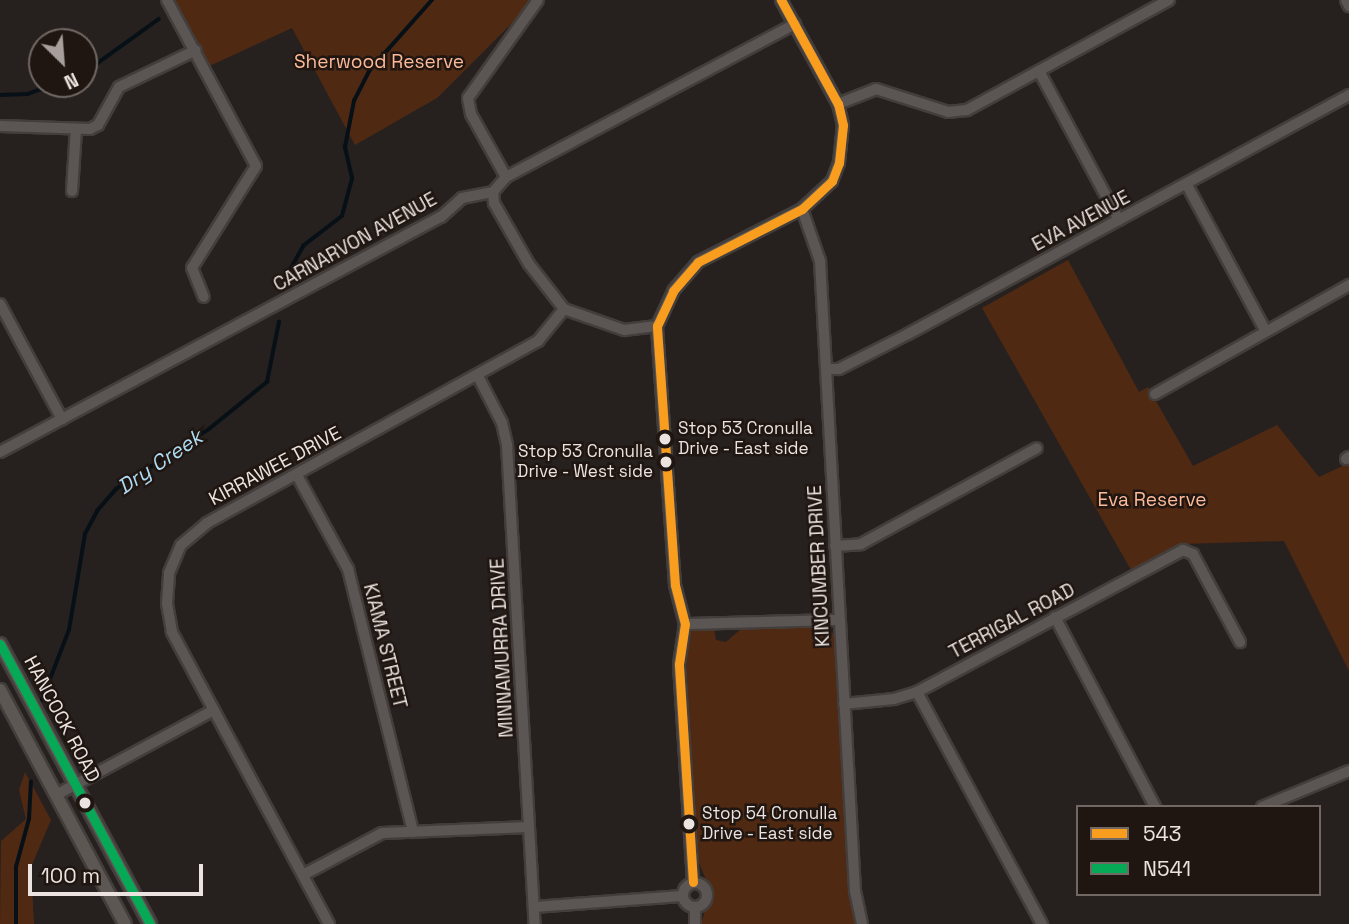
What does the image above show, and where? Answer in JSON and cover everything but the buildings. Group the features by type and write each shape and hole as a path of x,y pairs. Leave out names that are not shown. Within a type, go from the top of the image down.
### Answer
{"main road":[{"name":"HANCOCK ROAD","path":"0,645 150,924"},
{"path":"0,690 125,924"}],"street":[{"path":"167,0 256,166 192,268 204,297"},
{"path":"506,177 471,114 468,98 538,0"},
{"path":"534,908 682,896 693,883 679,664 685,624 675,585 657,326 673,290 698,262 802,209 832,181 839,163 844,125 838,104 781,0"},
{"path":"838,104 876,89 948,112 967,110 1169,0"},
{"path":"1346,0 1349,6"},
{"path":"657,326 624,330 564,309 529,264 494,203 493,192 506,177 795,24"},
{"path":"0,126 76,128 98,125 111,97 130,79 196,50"},
{"path":"1039,71 1119,220"},
{"name":"EVA AVENUE","path":"827,369 839,369 908,334 1349,95"},
{"path":"72,191 76,128"},
{"path":"1186,185 1265,330"},
{"name":"CARNARVON AVENUE","path":"0,452 430,223 470,194 493,192"},
{"name":"KINCUMBER DRIVE","path":"802,209 820,261 855,891 862,924"},
{"path":"1155,394 1349,285"},
{"path":"0,304 62,419"},
{"name":"KIRRAWEE DRIVE","path":"329,924 172,632 167,604 169,573 181,545 207,523 242,501 298,477 538,341 564,309"},
{"name":"MINNAMURRA DRIVE","path":"478,376 502,423 507,445 535,924"},
{"path":"835,546 861,544 1037,448"},
{"name":"KIAMA STREET","path":"298,477 348,569 413,832"},
{"name":"TERRIGAL ROAD","path":"844,704 894,699 917,692 1171,555 1191,551 1240,642"},
{"path":"1055,617 1154,805"},
{"path":"685,624 839,620"},
{"path":"917,692 1042,924"},
{"path":"56,795 214,710"},
{"path":"1267,805 1349,771"},
{"path":"303,875 382,833 530,827"},
{"path":"693,883 707,894 695,908 695,924"},
{"path":"682,896 695,908"}],"green space":[{"name":"Sherwood Reserve","path":"167,0 535,0 437,98 355,145 292,28 205,68"},
{"name":"Eva Reserve","path":"1068,260 1139,392 1148,387 1193,466 1277,425 1319,477 1349,463 1349,671 1284,541 1183,544 1131,570 982,308"},
{"path":"826,626 837,638 851,900 856,924 701,924 711,891 696,856 686,659 692,629 714,628 716,640 726,642 742,628"},
{"path":"25,772 51,820 31,867 34,924 0,924 1,841 26,819 19,790"}],"waterway":[{"name":"Dry Creek","path":"285,279 303,246 342,216 352,178 345,147 354,101 369,71 432,0"},
{"path":"98,63 159,19"},
{"path":"0,95 28,94"},
{"name":"Dry Creek","path":"42,700 69,630 85,534 97,511 116,489 209,429 267,382 279,322"},
{"name":"Dry Creek","path":"16,924 16,867 29,819 31,782"}],"transit line":[{"name":"543","path":"693,882 679,664 685,624 675,585 657,326 673,291 698,262 802,209 832,181 839,163 843,125 838,104 781,0"},
{"name":"N541","path":"0,644 150,924"}],"place":[{"name":"Stop 53 Cronulla Drive - East side","path":"665,439"},
{"name":"Stop 53 Cronulla Drive - West side","path":"666,462"},
{"name":"Stop 54 Cronulla Drive - East side","path":"689,824"}]}
